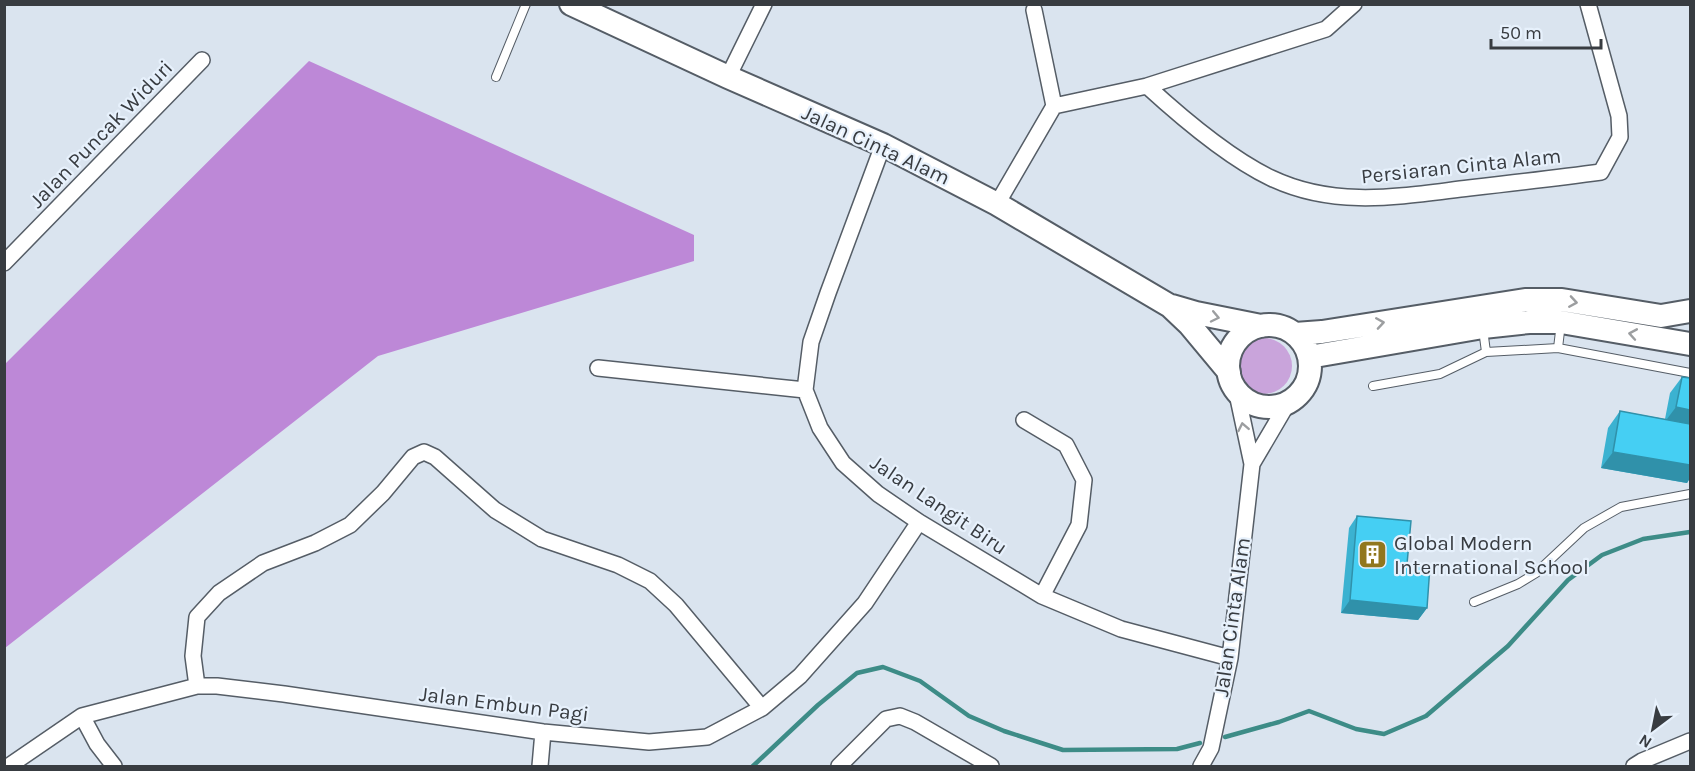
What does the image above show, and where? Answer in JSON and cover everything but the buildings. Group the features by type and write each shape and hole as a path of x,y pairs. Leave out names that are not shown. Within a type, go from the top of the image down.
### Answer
{"street":[{"name":"Jalan Cinta Alam","path":"571,4 728,77 884,145 997,204 1170,306 1189,324 1232,380 1252,464 1230,658 1211,748 1201,766"},
{"path":"728,77 764,4"},
{"path":"1054,106 1147,86 1326,29 1354,4"},
{"name":"Persiaran Cinta Alam","path":"1147,86 1174,111 1234,156 1272,179 1323,195 1377,199 1601,172 1620,137 1619,116 1588,4"},
{"path":"997,204 1054,106 1034,10"},
{"name":"Jalan Puncak Widuri","path":"4,263 202,60"},
{"name":"Jalan Langit Biru","path":"884,145 811,342 805,390 820,428 843,463 878,494 919,522 1042,597 1121,629 1230,658"},
{"path":"1295,334 1322,332 1525,300 1562,300 1661,316 1690,311"},
{"name":"Jalan Cinta Alam","path":"1170,306 1261,326"},
{"path":"1309,357 1483,327 1529,322 1561,321 1690,344"},
{"path":"1261,326 1279,326 1295,334 1304,345 1309,357 1309,374 1306,382 1296,396 1281,404 1264,406 1248,400 1232,380 1231,352 1235,343 1251,329 1261,326"},
{"path":"598,368 805,390"},
{"name":"Jalan Cinta Alam","path":"1252,464 1289,401"},
{"path":"1024,420 1066,445 1084,480 1079,525 1042,597"},
{"path":"197,686 194,656 197,617 219,593 263,563 315,543 350,525 383,493 413,457 424,452 435,457 495,510 542,539 618,565 650,581 676,605 762,708"},
{"name":"Jalan Embun Pagi","path":"9,766 82,716 197,686 217,686 284,694 543,732 649,742 707,737 762,708 800,676 865,603 919,522"},
{"path":"82,716 97,744 114,766"},
{"path":"839,766 886,719 900,716 915,722 991,766"},
{"path":"540,766 543,732"},
{"path":"1634,766 1690,741"}],"lane":[{"path":"496,77 526,4"},
{"path":"1558,348 1561,321"},
{"path":"1483,327 1486,352"},
{"path":"1373,386 1440,374 1486,352 1558,348 1690,374"},
{"path":"1474,602 1518,584 1536,573 1584,528 1621,507 1690,494"}],"shaded area":[{"path":"309,61 694,235 694,261 378,356 5,648 5,364"},
{"path":"1259,338 1269,338 1284,346 1290,355 1292,366 1290,377 1284,386 1269,394 1259,394 1248,389 1241,382 1236,371 1236,361 1241,350 1248,343"}],"waterway":[{"path":"1225,737 1309,711 1356,729 1384,734 1426,716 1508,646 1568,580 1602,555 1643,539 1690,532"},
{"path":"753,766 818,705 857,673 883,667 920,681 969,716 1004,731 1063,750 1177,749 1200,743"}],"place":[{"name":"Global Modern International School","path":"1373,555"}]}
